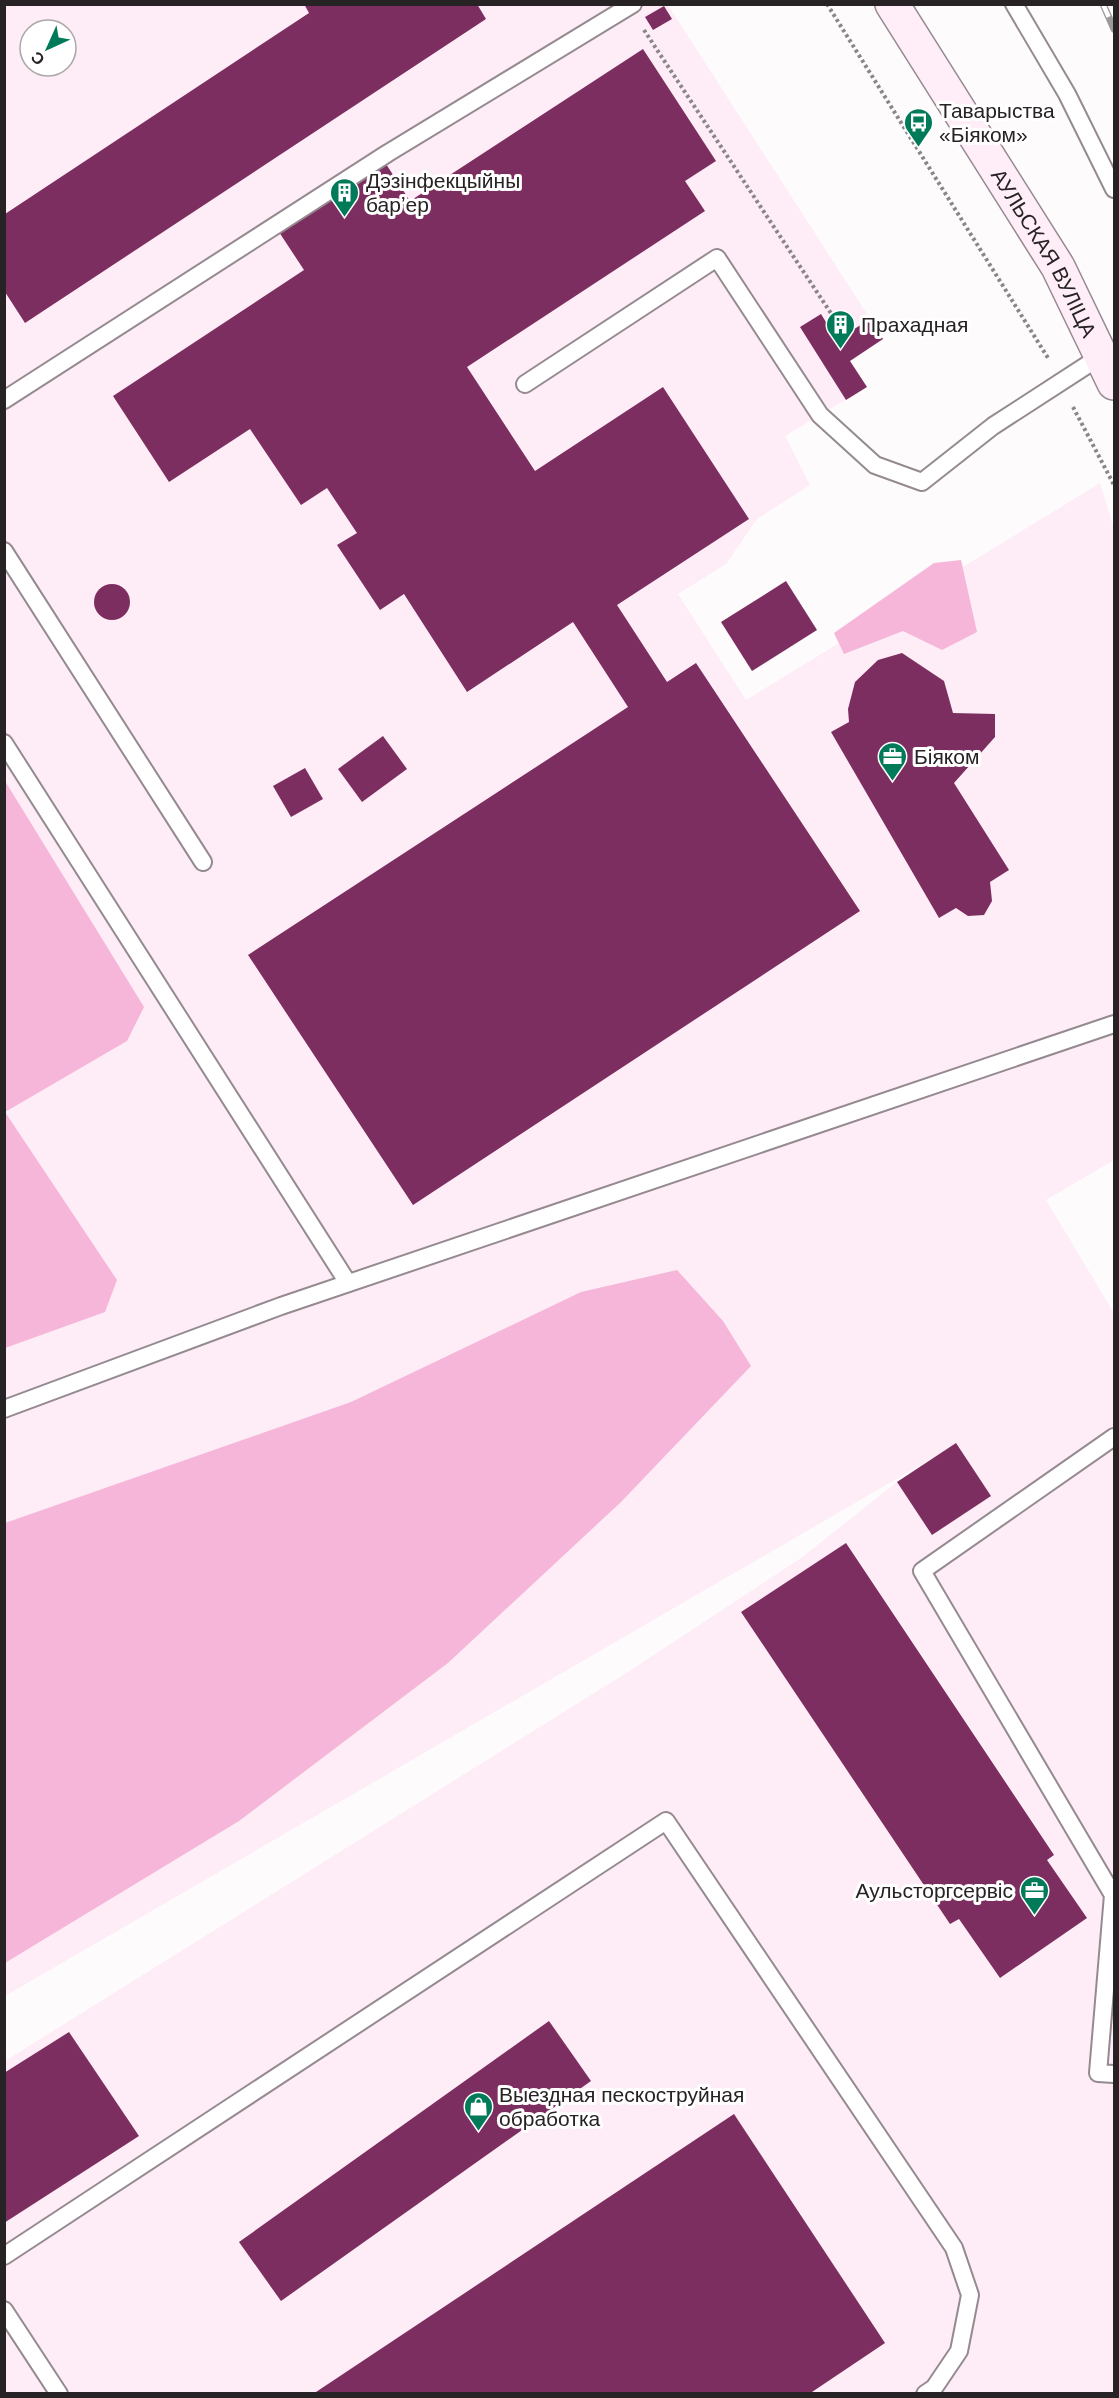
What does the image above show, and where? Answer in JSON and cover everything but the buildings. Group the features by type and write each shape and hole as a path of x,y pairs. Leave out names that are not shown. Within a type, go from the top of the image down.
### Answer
{"street":[{"name":"АУЛЬСКАЯ ВУЛІЦА","path":"892,4 1058,267 1108,369"}],"lane":[{"path":"1014,4 1067,94 1114,189"},
{"path":"4,400 388,153 631,6"},
{"path":"525,384 717,258 820,415 875,465 922,482 993,426 1060,382 1108,369"},
{"path":"4,551 203,862"},
{"path":"4,744 348,1283"},
{"path":"4,1409 348,1283 1114,1024"},
{"path":"1114,1437 922,1571 1113,1895 1098,2073 1114,2074"},
{"path":"4,2256 666,1821 954,2248 970,2295 959,2351 934,2388 926,2394"},
{"path":"4,2310 59,2394"}],"path":[{"path":"828,4 1036,335 1114,485"},
{"path":"631,6 838,324"}],"shaded area":[{"name":"Біяком","path":"4,5 668,5 883,339 850,361 867,387 785,436 810,485 757,519 726,564 678,594 746,700 1100,483 1114,529 1114,1160 1046,1200 1114,1313 1114,2393 5,2393 5,2061 631,1670 801,1558 897,1482 943,1452 5,1996"},
{"path":"961,560 977,632 942,650 903,631 844,654 834,633 934,563"},
{"path":"5,781 144,1007 127,1041 5,1112"},
{"path":"5,1112 117,1280 105,1312 5,1348"},
{"path":"677,1270 723,1321 751,1366 621,1502 448,1663 239,1821 5,1963 5,1523 351,1402 581,1292"}],"railway":[{"path":"1103,4 1114,29"}],"place":[{"name":"Таварыства «Біяком»","path":"918,148"},
{"name":"Дэзінфекцыйны барʼер","path":"345,218"},
{"name":"Прахадная","path":"840,350"},
{"name":"Біяком","path":"893,782"},
{"name":"Аульсторгсервіс","path":"1034,1916"},
{"name":"Выездная пескоструйная обработка","path":"478,2132"}]}
